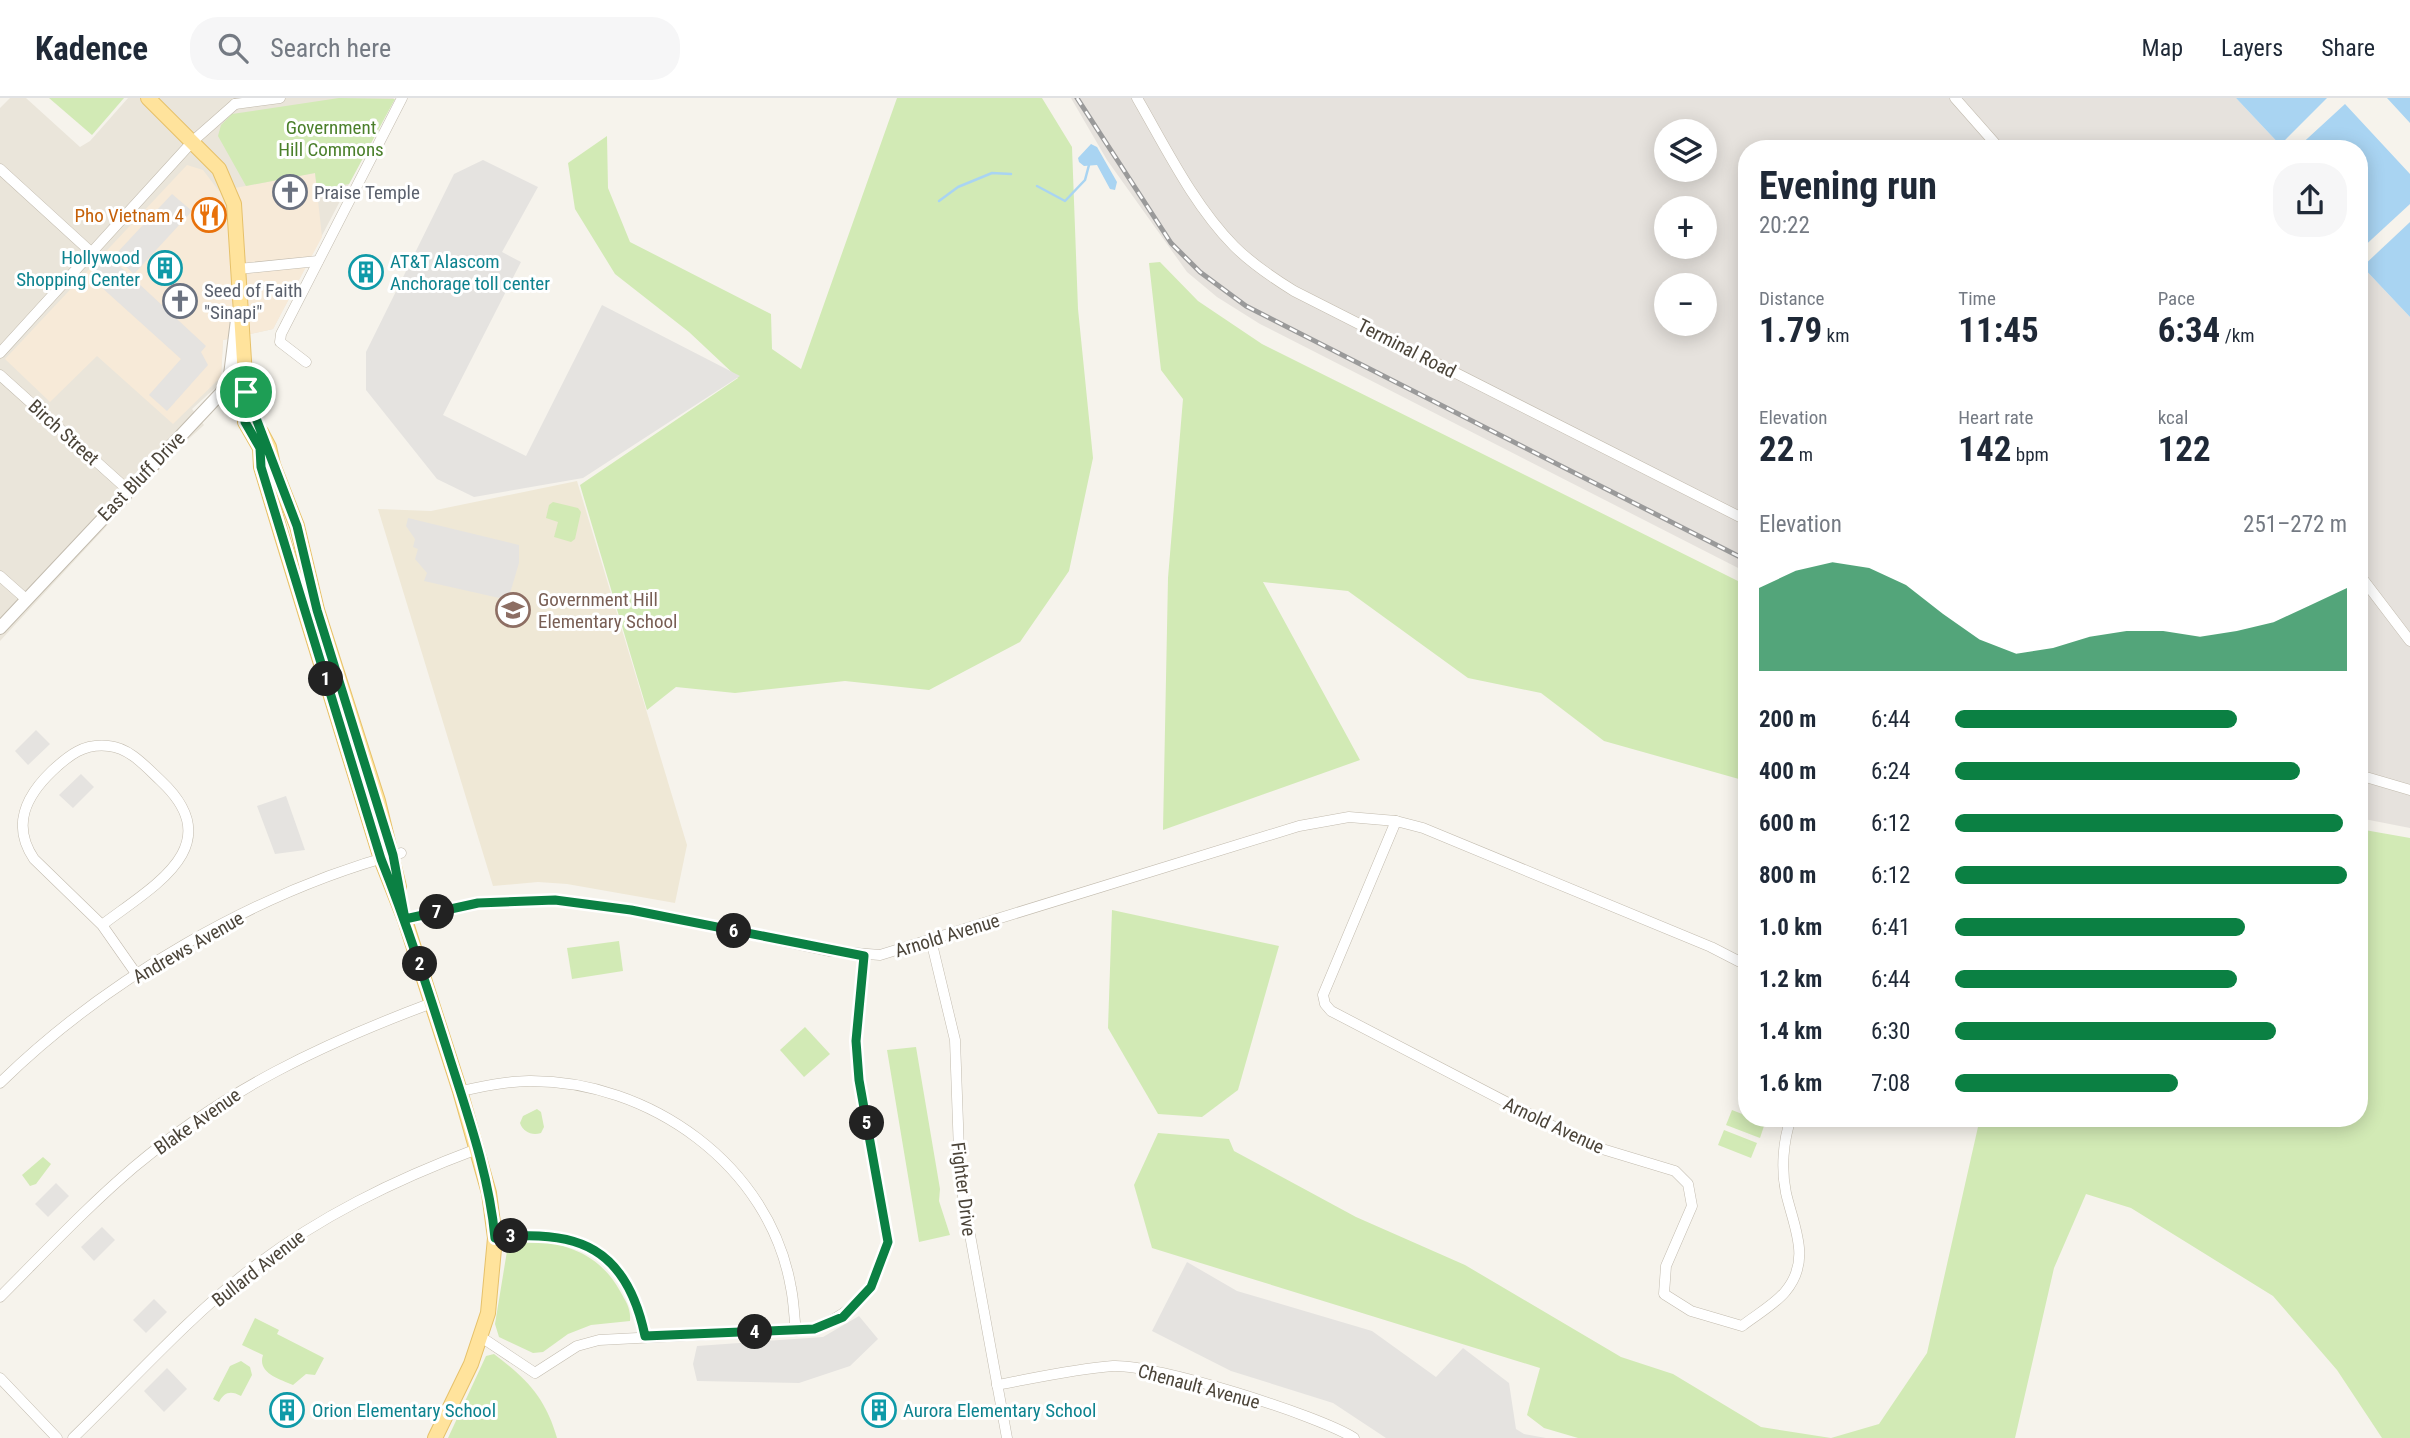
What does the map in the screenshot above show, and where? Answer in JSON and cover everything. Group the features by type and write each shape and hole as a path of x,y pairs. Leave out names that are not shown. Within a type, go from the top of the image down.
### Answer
{"main road":[{"path":"148,98 219,169 234,204 246,392 245,422 260,448 261,467 392,856 405,919 460,1091 489,1193 495,1238 492,1289 481,1337 435,1438"}],"street":[{"path":"0,353 193,141 234,101 280,98"},
{"path":"306,362 280,342 318,261 402,98"},
{"name":"Terminal Road","path":"1137,98 1206,213 1234,246 1261,271 1294,292 1738,516"},
{"path":"1955,98 1992,140"},
{"path":"0,169 92,253"},
{"path":"238,269 318,261"},
{"name":"East Bluff Drive","path":"0,628 212,404 228,383 239,305"},
{"name":"Birch Street","path":"0,375 128,490"},
{"path":"0,576 26,599"},
{"path":"2368,586 2410,641"},
{"path":"103,925 174,870 183,858 188,829 179,798 136,758 111,746 82,748 70,754 35,788 23,811 26,848 34,859 103,925 137,975"},
{"path":"2368,777 2410,789"},
{"name":"Arnold Avenue","path":"405,919 478,903 555,900 631,910 864,956 880,955 1299,825 1349,817 1396,821 1423,828 1589,896 1738,961"},
{"name":"Arnold Avenue","path":"1396,821 1323,995 1325,1004 1354,1024 1588,1145 1675,1171 1688,1184 1692,1206 1665,1266 1664,1294 1691,1311 1742,1326 1785,1292 1795,1276 1801,1256 1799,1231 1786,1192 1784,1138 1788,1127"},
{"name":"Andrews Avenue","path":"0,1083 52,1037 137,975 243,915 392,856"},
{"name":"Fighter Drive","path":"931,940 955,1040 960,1180 1007,1438"},
{"path":"481,1337 535,1373 577,1346 599,1340 814,1329 843,1317 858,1304 881,1267 888,1242 858,1067 856,1041 864,956"},
{"name":"Blake Avenue","path":"0,1297 134,1167 211,1109 305,1054 347,1034 432,1003"},
{"path":"460,1091 527,1081 569,1083 606,1090 645,1105 680,1124 713,1150 758,1206 774,1236 791,1287 796,1331"},
{"name":"Bullard Avenue","path":"74,1438 206,1308 277,1250 388,1184 477,1149"},
{"path":"495,1238 554,1235 571,1239 599,1254 612,1265 632,1291 645,1336"},
{"name":"Chenault Avenue","path":"997,1385 1078,1371 1130,1367 1176,1377 1326,1423 1354,1438"},
{"path":"0,1378 57,1438"}],"shaded area":[{"path":"10,98 26,98 80,147 90,141 128,98 394,98 273,329 223,340 221,377 215,388 192,409 204,425 180,447 0,641 0,108"},
{"path":"1071,98 2236,98 2276,140 1738,140 1738,568 1260,324 1217,297 1187,272 1107,160"},
{"path":"483,160 538,187 502,252 521,262 443,415 526,456 602,305 740,376 583,478 474,497 437,479 366,390 366,352 454,174"},
{"path":"187,165 203,170 219,191 315,173 322,237 273,329 223,340 221,377 173,424 97,356 50,402 5,359"},
{"path":"172,194 192,211 134,274 114,256"},
{"path":"109,256 206,346 201,352 208,365 167,411 149,395 181,359 89,276"},
{"path":"2368,273 2410,317 2410,828 2368,820"},
{"name":"Government Hill Elementary School","path":"577,481 687,845 675,903 567,884 538,882 493,886 378,509 431,511"},
{"path":"408,518 519,545 519,563 508,600 424,581 427,573 415,559 418,549 413,547 415,539 406,526"},
{"path":"36,730 50,744 28,765 15,751"},
{"path":"81,774 94,787 73,808 59,795"},
{"path":"286,796 305,850 275,854 257,806"},
{"path":"56,1183 69,1196 48,1217 35,1204"},
{"path":"102,1227 115,1240 94,1261 81,1247"},
{"path":"1187,1262 1237,1291 1372,1331 1436,1377 1463,1348 1509,1383 1516,1429 1524,1434 1546,1438 1386,1438 1333,1403 1231,1371 1152,1331"},
{"path":"154,1299 167,1312 146,1333 133,1320"},
{"path":"859,1316 878,1339 850,1366 799,1383 697,1381 693,1364 697,1346 823,1337"},
{"path":"167,1368 187,1389 164,1412 144,1391"}],"green space":[{"path":"49,98 124,98 92,135"},
{"name":"Government Hill Commons","path":"339,98 395,99 349,184 317,190 315,173 246,186 218,136 221,125 232,114"},
{"path":"897,98 1042,98 1072,147 1078,309 1093,458 1069,571 1020,642 929,690 845,681 735,693 676,687 647,710 580,485 738,378 689,332 615,274 575,209 568,163 607,136 608,188 630,242 771,314 772,349 801,369"},
{"path":"1160,262 1198,301 1262,344 1738,581 1738,779 1604,741 1541,693 1468,678 1348,591 1263,582 1360,760 1163,830 1168,578 1183,399 1161,370 1149,263"},
{"path":"553,502 578,508 581,512 575,539 571,542 554,537 558,522 546,518 549,505"},
{"path":"2368,831 2410,838 2410,1438 2382,1438 2337,1370 2273,1296 2131,1208 2086,1194 2054,1268 2015,1438 1831,1438 1879,1424 1927,1353 1978,1127 2368,1127"},
{"path":"1112,910 1279,946 1238,1090 1202,1117 1158,1114 1108,1028"},
{"path":"619,941 623,971 572,979 567,948"},
{"path":"805,1027 830,1054 804,1077 780,1050"},
{"path":"916,1047 940,1189 939,1201 950,1235 919,1242 887,1050"},
{"path":"537,1109 541,1112 544,1127 541,1133 531,1134 523,1129 520,1123 523,1116"},
{"path":"1732,1110 1738,1112 1738,1127 1764,1127 1760,1138 1726,1125"},
{"path":"1724,1130 1757,1143 1751,1158 1718,1145"},
{"path":"1158,1133 1229,1139 1234,1151 1356,1217 1465,1265 1621,1357 1673,1374 1761,1427 1831,1438 1578,1438 1544,1428 1527,1415 1540,1368 1152,1248 1134,1185"},
{"path":"43,1157 51,1164 36,1184 30,1186 22,1175"},
{"path":"530,1239 571,1249 593,1260 620,1291 629,1309 630,1321 591,1325 568,1334 543,1352 533,1353 499,1337 495,1324 508,1245"},
{"path":"255,1318 279,1330 277,1334 324,1358 315,1375 306,1374 293,1385 266,1371 263,1355 242,1345"},
{"path":"494,1354 533,1390 547,1411 557,1438 448,1438 486,1356"},
{"path":"241,1361 250,1367 252,1375 241,1396 231,1393 223,1396 219,1402 213,1399 230,1366"}],"water":[{"path":"2236,98 2410,98 2410,317 2368,273 2368,140 2276,140"},
{"path":"1091,144 1097,147 1117,182 1115,190 1110,189 1097,165 1084,166 1079,162 1078,158"}],"pier":[{"path":"2327,98 2387,98 2410,123 2410,174 2345,104 2306,140 2285,140"},
{"path":"2410,204 2410,222 2368,261 2368,243"}],"waterway":[{"path":"1037,186 1065,201 1085,180 1089,165"},
{"path":"939,201 958,187 992,173 1011,174"}],"railway":[{"path":"1077,98 1171,243 1200,272 1246,306 1738,556"}],"place":[{"name":"Praise Temple","path":"290,192"},
{"name":"Pho Vietnam 4","path":"209,215"},
{"name":"Hollywood Shopping Center","path":"165,268"},
{"name":"AT&T Alascom Anchorage toll center","path":"366,272"},
{"name":"Seed of Faith \"Sinapi\"","path":"180,301"},
{"name":"Government Hill Elementary School","path":"513,610"},
{"name":"Orion Elementary School","path":"287,1410"},
{"name":"Aurora Elementary School","path":"879,1410"}],"route":[{"path":"246,392 245,422 260,448 261,467 381,859 405,919 460,1091 484,1171 495,1238 554,1235 571,1239 599,1254 612,1265 632,1291 645,1336 796,1331 814,1329 843,1317 871,1287 881,1267 888,1242 859,1080 856,1041 864,956 631,910 555,900 478,903 405,919 393,855 317,610 297,526 273,465 269,447 255,422 246,392"}]}
